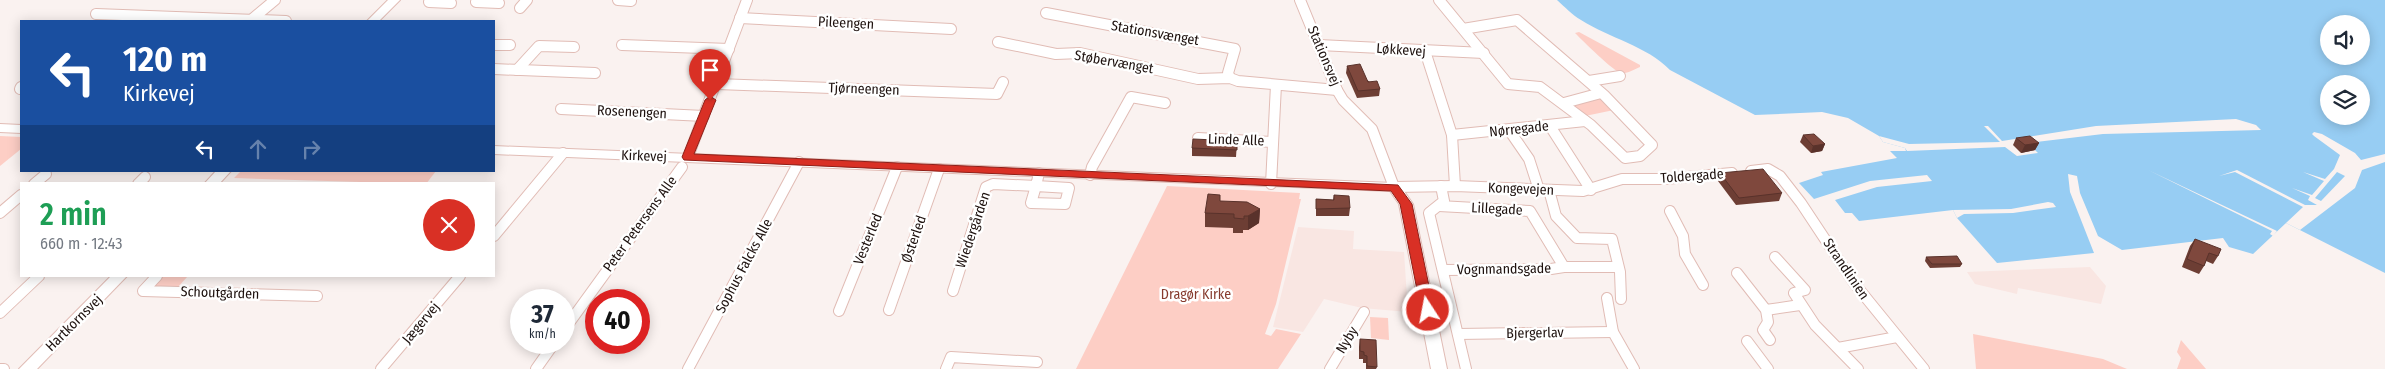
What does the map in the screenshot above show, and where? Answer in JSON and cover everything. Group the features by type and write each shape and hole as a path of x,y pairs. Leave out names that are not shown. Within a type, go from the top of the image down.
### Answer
{"main road":[{"path":"374,20 394,0"},
{"path":"0,128 20,129"},
{"name":"Kirkevej","path":"495,150 685,162 799,162 939,169 1037,180 1090,175 1394,188"},
{"path":"213,182 223,172"},
{"path":"1394,188 1406,204 1439,369"},
{"name":"Hartkornsvej","path":"27,369 119,277"}],"street":[{"path":"96,14 208,20 252,20 274,0"},
{"path":"432,0 429,2 451,3"},
{"path":"478,0 476,2 498,3"},
{"path":"520,8 527,0"},
{"path":"618,0 630,0"},
{"name":"Peter Petersens Alle","path":"575,315 685,162 717,84 747,0"},
{"name":"Stationsvej","path":"1300,0 1337,90 1343,100 1372,130 1394,188"},
{"path":"1439,0 1508,84 1540,87 1585,120 1625,158 1632,158 1646,153 1652,145 1635,124 1589,81 1562,61 1517,20 1463,29"},
{"name":"Stationsvænget","path":"1046,13 1132,31 1158,32 1235,49 1228,72 1230,78"},
{"path":"107,20 115,14"},
{"name":"Pileengen","path":"740,18 951,29"},
{"name":"Støbervænget","path":"998,42 1056,54 1080,54 1198,79 1230,78 1337,90"},
{"path":"495,45 510,46"},
{"path":"622,45 729,49"},
{"name":"Løkkevej","path":"1319,45 1484,53"},
{"path":"517,70 539,46 574,47"},
{"path":"1425,51 1452,135 1455,186"},
{"path":"495,69 595,73"},
{"path":"1589,81 1620,76"},
{"name":"Tjørneengen","path":"717,84 997,94 1003,82"},
{"name":"Linde Alle","path":"1271,184 1276,84"},
{"path":"1564,103 1601,93"},
{"path":"1090,175 1092,167 1131,97 1165,103"},
{"name":"Rosenengen","path":"561,109 704,116"},
{"name":"Nørregade","path":"1452,135 1550,126 1585,120"},
{"path":"1550,126 1591,190"},
{"path":"1509,130 1529,159 1556,216 1577,238 1612,240 1618,267 1621,299"},
{"name":"Linde Alle","path":"1198,138 1273,142"},
{"path":"495,235 563,153"},
{"name":"Sophus Falcks Alle","path":"688,369 799,162"},
{"name":"Vesterled","path":"840,311 897,167"},
{"name":"Østerled","path":"889,310 939,169"},
{"name":"Toldergade","path":"1646,179 1710,176 1768,169"},
{"name":"Strandlinien","path":"1768,169 1780,176 1801,203 1854,283 1924,369"},
{"path":"36,182 46,174"},
{"name":"Kongevejen","path":"1394,188 1455,186 1591,190 1622,179 1646,179"},
{"name":"Wiedergården","path":"953,291 986,187 993,184 1037,180"},
{"path":"1441,186 1444,201 1429,213 1466,369"},
{"path":"0,213 20,196"},
{"name":"Lillegade","path":"1439,206 1530,211 1544,230 1564,267"},
{"path":"1670,211 1682,236 1686,254 1703,285"},
{"path":"1775,257 1805,290 1794,293 1800,305 1823,335 1858,369"},
{"name":"Vognmandsgade","path":"1444,270 1618,267"},
{"path":"1737,273 1766,310 1768,322 1763,330 1770,340"},
{"path":"0,312 38,277"},
{"name":"Schoutgården","path":"155,277 143,291 317,296"},
{"name":"Jægervej","path":"381,369 459,277"},
{"path":"1607,298 1613,332 1631,365"},
{"path":"1766,310 1800,305"},
{"name":"Nyby","path":"1330,369 1364,312"},
{"name":"Bjergerlav","path":"1458,334 1613,332"},
{"path":"1838,348 1897,337"},
{"path":"1747,341 1768,369"},
{"path":"536,369 547,354"},
{"path":"946,369 950,357 1037,362"}],"shaded area":[{"path":"1298,227 1354,231 1353,249 1404,252 1408,312 1362,308 1324,299 1303,332 1273,327"},
{"path":"2090,267 2106,286 2101,304 2018,288 2017,294 1975,284 1967,272"}],"green space":[{"path":"1579,32 1640,65 1640,67 1626,73 1617,71 1575,33"},
{"path":"1601,98 1614,110 1585,116 1572,105"},
{"path":"0,136 20,137 20,150 0,166"},
{"path":"240,172 435,172 428,182 234,178"},
{"name":"Dragør Kirke","path":"1167,186 1300,193 1299,199 1301,199 1276,304 1265,334 1271,336 1276,329 1301,334 1278,369 1076,369"},
{"path":"159,277 187,277 176,289 154,286"},
{"path":"1370,317 1388,318 1389,340 1371,338"},
{"path":"1973,334 2103,359 2127,369 1976,369"},
{"path":"2181,340 2206,369 2177,369 2181,358 2177,352"}],"water":[{"path":"1557,0 2385,0 2385,273 2286,223 2253,254 2229,247 2223,238 2122,250 2098,236 2080,193 2077,176 2068,174 2070,192 2094,253 1997,263 1957,218 1953,210 1859,221 1852,213 1845,213 1835,200 1877,187 1932,181 1927,175 1870,181 1814,199 1799,183 1823,175 1821,172 1897,158 1890,151 1906,151 1905,148 1883,142 1879,136 1848,118 1822,112 1755,115 1670,70 1639,48 1575,16"}],"pier":[{"path":"2236,119 2256,125 2261,130 2103,134 2028,143 2038,153 2017,156 2005,147 1907,151 1905,148 1883,142 1879,136 1909,144 2000,142 1984,126 1988,126 2002,141 2096,126"},
{"path":"2314,132 2322,134 2355,153 2361,160 2385,154 2385,162 2362,170 2355,188 2300,230 2286,223 2303,207 2235,172 2219,176 2237,170 2305,205 2317,205 2308,200 2310,196 2292,188 2312,195 2324,181 2303,172 2325,179 2334,169 2340,155 2312,134","holes":["2337,172 2345,176 2321,201 2315,198"]},
{"path":"2148,170 2277,231 2273,236 2270,234 2272,231"},
{"path":"2048,202 2053,203 2056,207 2013,213 1964,214 1957,218 1953,210 2011,209"}],"building":[{"path":"1360,64 1368,82 1377,81 1380,89 1358,91 1347,66"},
{"path":"1814,134 1825,144 1813,146 1803,135"},
{"path":"2030,136 2039,143 2025,145 2016,138"},
{"path":"1193,139 1237,141 1237,150 1192,148"},
{"path":"1763,169 1782,193 1739,198 1720,173"},
{"path":"1208,194 1220,195 1220,201 1247,202 1260,209 1248,216 1244,216 1244,219 1234,218 1234,214 1205,213"},
{"path":"1334,195 1349,196 1350,208 1316,209 1316,199 1334,200"},
{"path":"2195,239 2221,249 2218,256 2209,253 2204,266 2187,259"},
{"path":"1957,256 1962,264 1932,264 1926,257"},
{"path":"1360,339 1376,340 1377,367 1367,366 1367,356 1364,355 1364,352 1360,351"}],"route":[{"path":"710,100 688,157 1394,188 1406,204 1428,310"}]}
